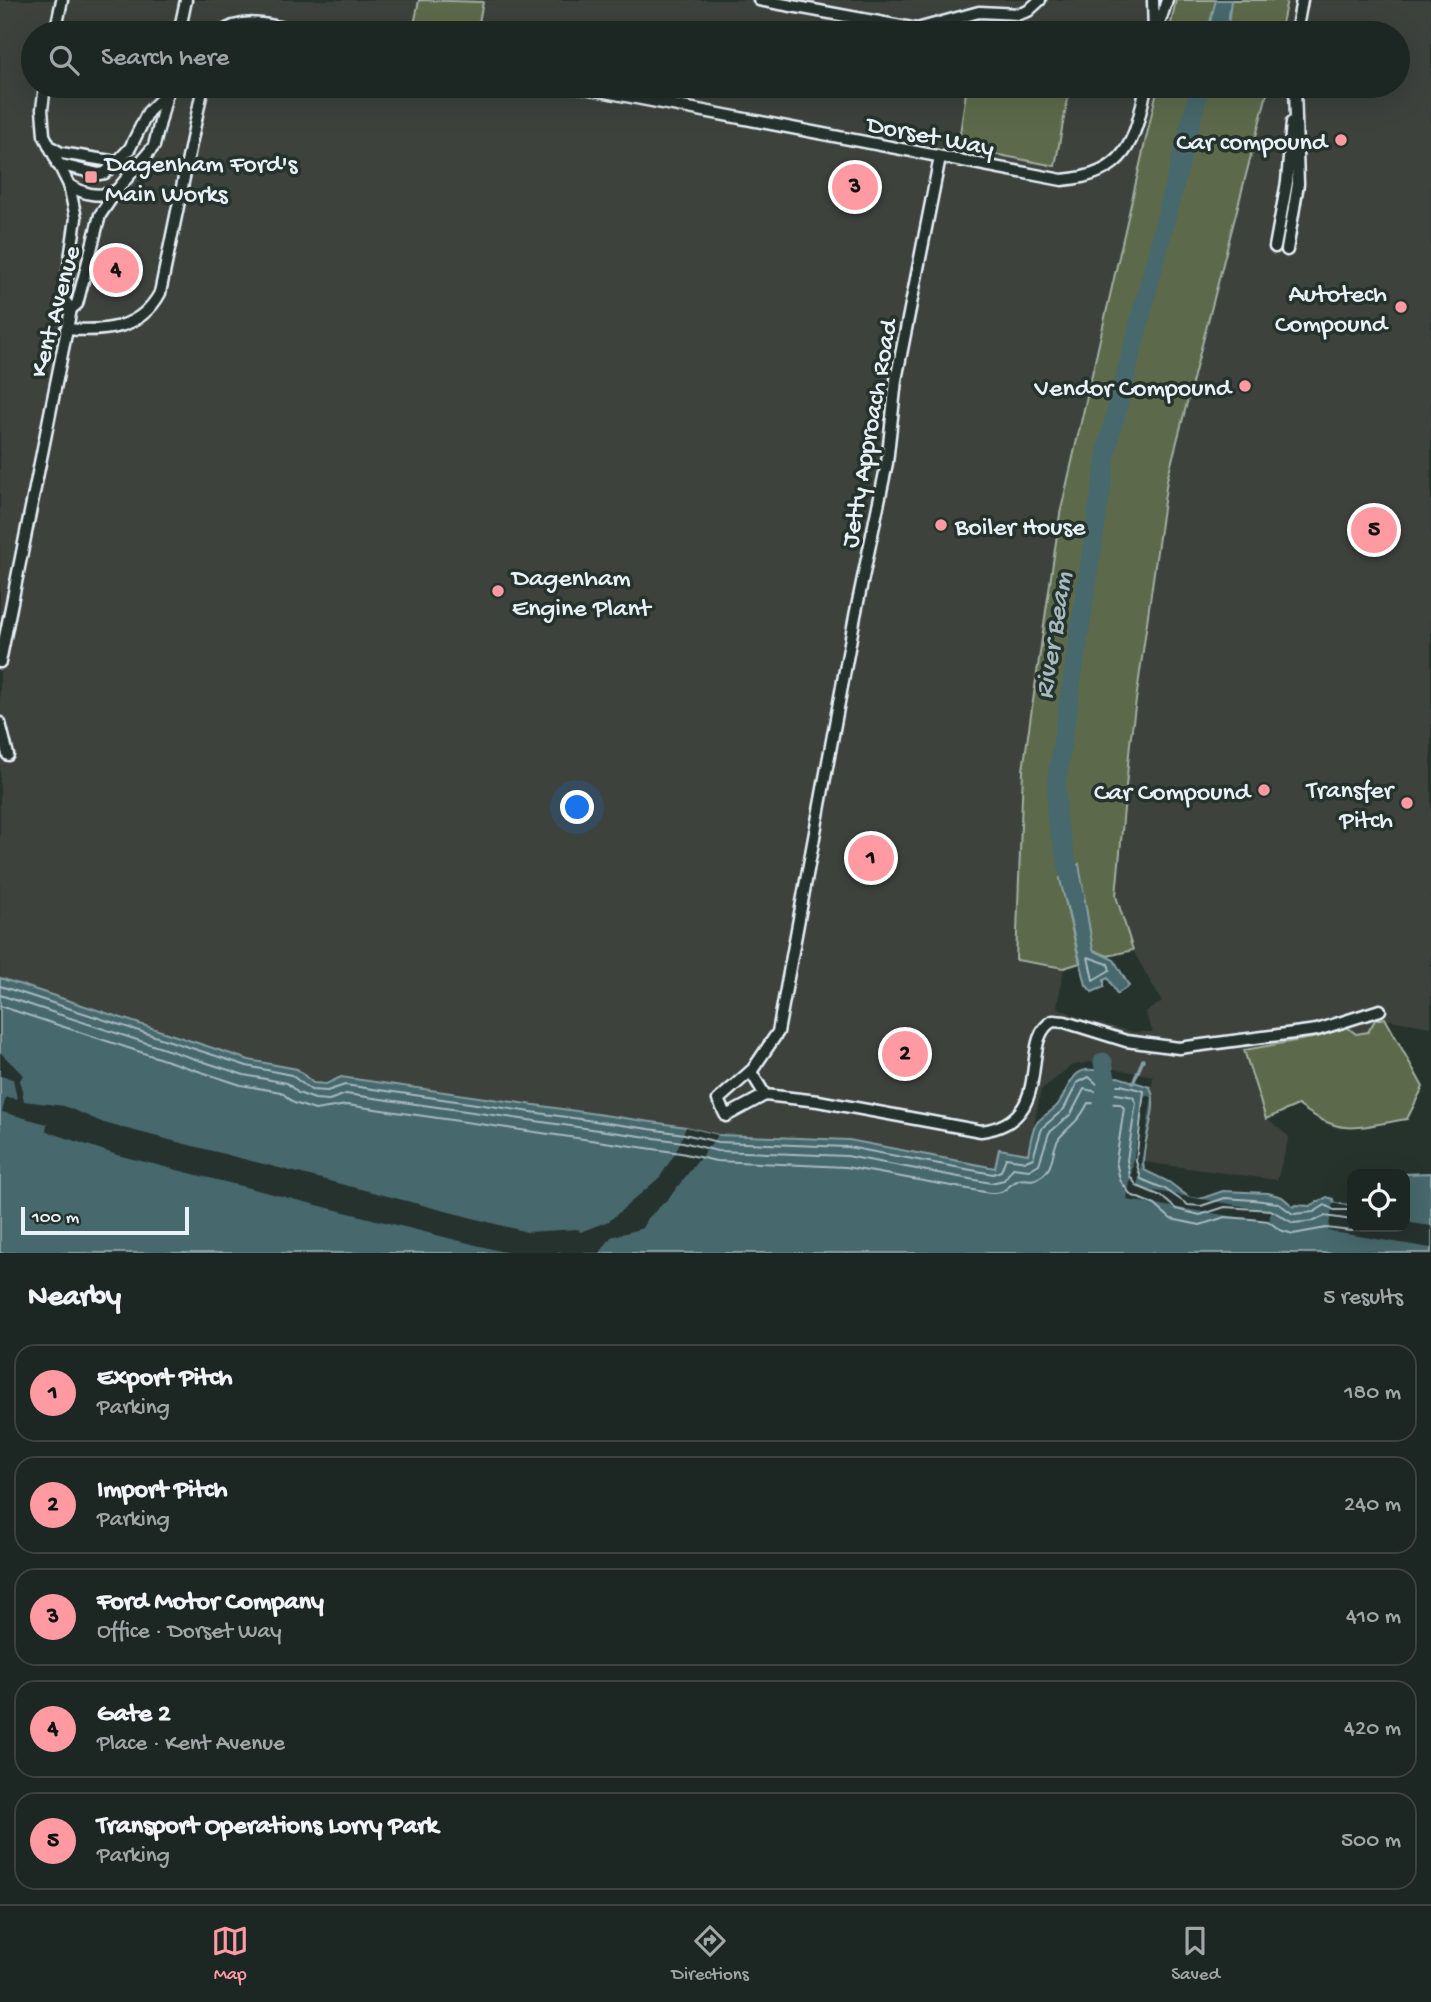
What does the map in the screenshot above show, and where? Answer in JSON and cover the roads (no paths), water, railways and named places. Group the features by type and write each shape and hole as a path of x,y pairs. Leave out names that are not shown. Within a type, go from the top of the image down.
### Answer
{"street":[{"path":"58,21 62,0"},
{"path":"182,21 186,0"},
{"path":"759,0 873,21"},
{"path":"946,21 979,12 1018,13 1028,10 1040,0"},
{"path":"1153,0 1154,21"},
{"path":"1159,21 1167,0"},
{"path":"1298,21 1302,0"},
{"path":"44,98 42,120 48,146 69,186 76,218 64,300 71,309"},
{"path":"57,164 105,173 130,148 148,112 160,98"},
{"name":"Kent Avenue","path":"0,662 71,309 77,304 100,215 154,146 161,127 166,98"},
{"path":"66,330 96,330 121,326 142,318 152,308 160,293 201,98"},
{"name":"Dorset Way","path":"636,98 1062,180 1086,178 1120,161 1139,122 1144,98"},
{"path":"1276,247 1287,182 1295,98"},
{"path":"1287,250 1298,184 1294,111"},
{"path":"48,146 61,152 117,162"},
{"name":"Jetty Approach Road","path":"765,1095 726,1116 718,1100 751,1072 778,1032 836,716 887,463 896,380 940,157"},
{"path":"69,186 81,192 105,195 117,190"},
{"path":"0,723 8,755"},
{"path":"751,1072 765,1095 818,1101 981,1131 1000,1129 1017,1117 1026,1104 1043,1030 1053,1021 1065,1022 1126,1041 1179,1048 1317,1030 1380,1010"}],"water":[{"path":"1216,0 1231,0 1228,21 1210,21"},
{"path":"1079,864 1093,950 1114,960 1129,986 1117,994 1108,978 1104,980 1104,987 1092,992 1086,985 1060,878"},
{"path":"0,978 249,1060 297,1069 313,1083 326,1084 341,1077 686,1127 718,1135 849,1140 995,1168 999,1149 1028,1154 1032,1132 1037,1123 1057,1106 1073,1078 1083,1071 1098,1071 1098,1078 1118,1077 1150,1087 1153,1106 1144,1149 1144,1170 1169,1182 1190,1198 1200,1199 1223,1191 1268,1193 1282,1197 1294,1207 1310,1206 1327,1197 1333,1199 1334,1203 1347,1205 1347,1232 1410,1232 1410,1174 1431,1173 1431,1253 0,1253"}],"waterway":[{"name":"River Beam","path":"1075,897 1056,816 1057,779 1108,444 1197,98"},
{"path":"1133,1083 1143,1060"},
{"name":"River Beam","path":"1103,1062 1107,1084 1103,1103"}],"place":[{"name":"Car compound","path":"1341,140"},
{"name":"Dagenham Ford's Main Works","path":"91,177"},
{"name":"Ford Motor Company","path":"855,187"},
{"name":"Gate 2","path":"116,270"},
{"name":"Autotech Compound","path":"1401,307"},
{"name":"Vendor Compound","path":"1245,386"},
{"name":"Boiler House","path":"941,525"},
{"name":"Transport Operations Lorry Park","path":"1374,530"},
{"name":"Dagenham Engine Plant","path":"498,591"},
{"name":"Car Compound","path":"1264,790"},
{"name":"Transfer Pitch","path":"1407,803"},
{"name":"Export Pitch","path":"871,858"},
{"name":"Import Pitch","path":"905,1054"}]}
